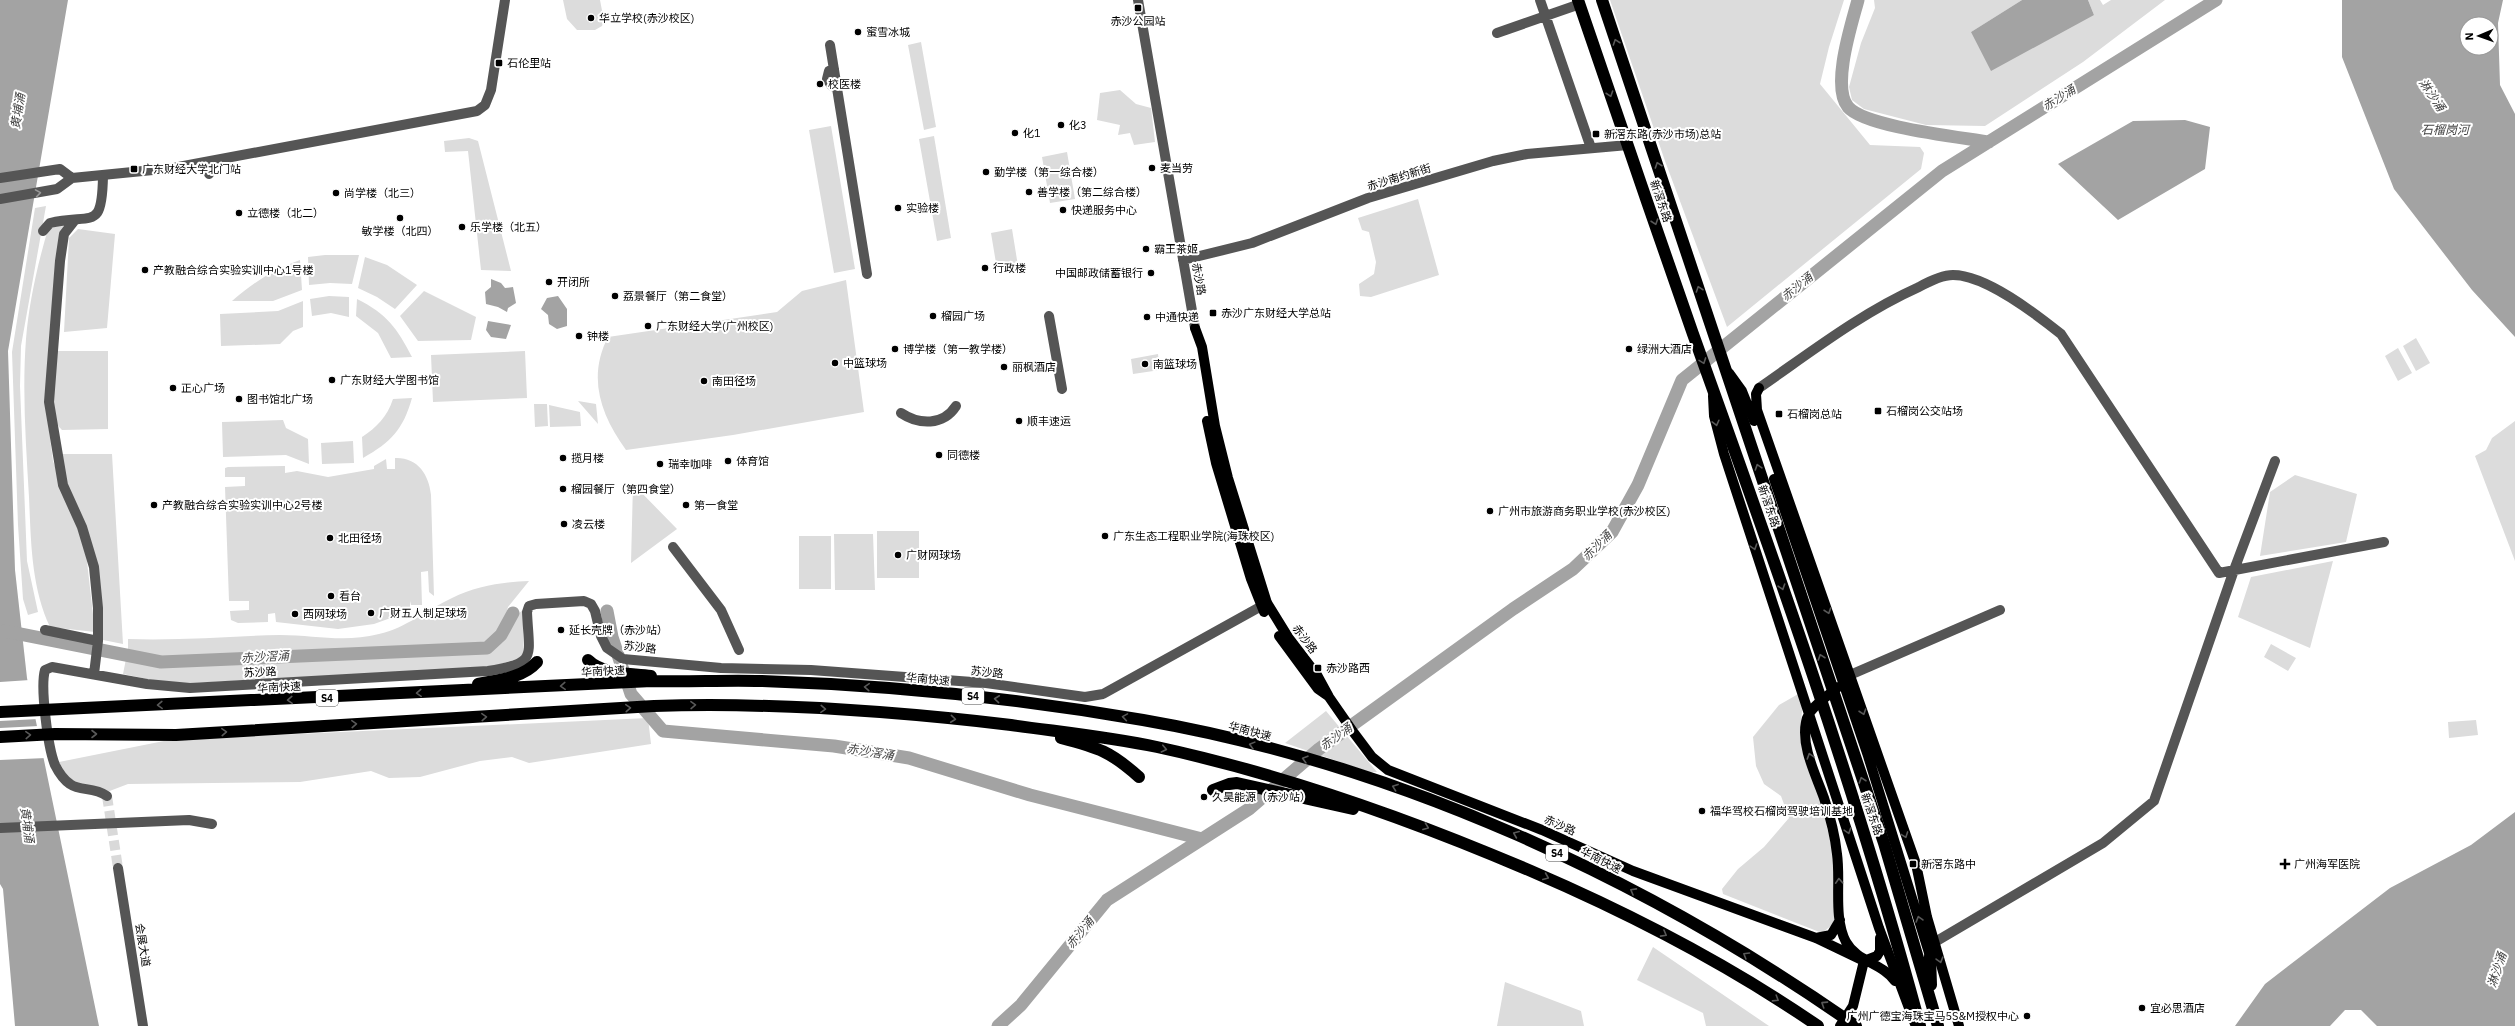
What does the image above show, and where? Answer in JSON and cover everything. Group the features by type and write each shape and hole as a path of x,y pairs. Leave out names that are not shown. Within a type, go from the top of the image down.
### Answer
{"highway":[{"name":"新滘东路","path":"1602,0 1712,325 1783,544 1884,843 1932,1005"},
{"name":"新滘东路","path":"1579,2 1770,550 1870,848 1920,1026"},
{"path":"436,692 506,678 530,670 537,662"},
{"path":"591,664 608,671 651,678"},
{"name":"华南快速","path":"1,712 602,684 651,678 730,680 928,692 1029,703 1182,727 1321,763 1421,797 1484,821 1577,862 1672,913 1779,975 1856,1026"},
{"name":"S4","path":"2,737 56,734 176,735 654,706 714,705 809,708 923,716 1005,725 1128,742 1209,759 1296,784 1401,818 1579,891 1646,924 1706,957 1818,1026"},
{"path":"1005,725 1106,751 1121,760 1139,777"},
{"path":"1213,790 1233,783 1297,798 1401,818"},
{"path":"1930,956 1932,1005 1938,1026"},
{"path":"1932,1005 1944,1026"}],"main road":[{"name":"赤沙路","path":"1195,328 1202,347 1214,420 1228,478 1264,604 1317,675 1338,711 1372,757 1388,770 1542,830 1633,871 1816,938 1884,969 1900,989"},
{"path":"1727,371 1742,392 1836,663 1847,679 1855,718 1930,956"},
{"path":"1712,384 1714,416 1724,454 1810,712 1879,928 1900,989 1916,1026"},
{"path":"1742,392 1752,391 1759,388"},
{"path":"1759,388 1756,394 1757,410 1847,679 1920,875 1924,904 1959,1026"},
{"path":"1799,682 1812,690 1823,691 1834,680 1836,663"},
{"path":"1847,679 1810,712 1806,721 1805,738 1833,830 1840,880 1840,920 1847,943 1864,961"},
{"path":"1819,740 1818,723 1823,712 1835,708 1855,718"},
{"path":"1816,938 1831,935 1840,920"},
{"path":"1864,961 1877,956 1880,951 1879,928"},
{"path":"1840,1026 1853,1006 1864,961"}],"street":[{"path":"0,199 57,189 72,178 145,172 207,162 456,116 482,108 486,105 491,90 505,0"},
{"name":"赤沙路","path":"1138,0 1195,328"},
{"path":"1540,0 1591,148"},
{"path":"1497,33 1579,2"},
{"path":"830,44 867,274"},
{"name":"赤沙南约新街","path":"1183,260 1252,242 1368,198 1493,161 1527,154 1628,145"},
{"path":"207,162 210,174"},
{"path":"0,178 60,169 72,178"},
{"path":"43,231 50,223 93,218 99,213 102,200 103,176"},
{"path":"75,220 64,234 60,261 49,402 53,439 63,485 82,528 94,567 98,608 98,641 94,674"},
{"path":"1759,388 1881,304 1930,281 1953,275 1990,284 2037,314 2061,334 2219,573 2384,542"},
{"path":"1049,316 1062,389"},
{"path":"901,413 916,421 931,422 950,414 956,406"},
{"path":"1935,942 2103,843 2154,801 2234,570 2275,461"},
{"path":"673,547 721,610 739,650"},
{"name":"苏沙路","path":"107,796 98,790 77,788 69,784 55,766 47,724 43,678 45,670 52,667 172,687 190,688 488,671 517,666 527,657 527,612 529,606 536,604 584,601 591,604 595,611 601,636 607,648 618,657 721,668 811,670 986,683 1095,697 1264,604"},
{"path":"1847,679 2000,610"},
{"path":"45,630 98,641"},
{"path":"0,828 189,820 212,824"},
{"name":"会展大道","path":"118,868 143,1026"}],"shaded area":[{"path":"563,0 600,0 604,21 602,26 595,30 577,30 567,19"},
{"path":"1610,0 1844,0 1829,47 1820,84 1870,145 1920,147 1924,153 1921,169 1727,327 1665,161"},
{"path":"1874,0 2022,0 1971,32 2094,15 2088,0 2100,0 2103,5 2111,0 2165,0 2083,62 1985,126 1926,125 1864,109 1852,100 1849,87 1861,43 1875,8"},
{"path":"921,42 936,127 924,130 908,45"},
{"path":"1120,90 1136,104 1151,108 1155,142 1134,145 1130,133 1118,135 1120,125 1097,120 1100,93"},
{"path":"831,126 855,269 834,273 809,130"},
{"path":"934,136 951,238 937,241 919,139"},
{"path":"469,138 478,141 511,271 481,270 468,151 445,152 444,141"},
{"path":"1067,152 1075,199 1050,203 1042,157"},
{"path":"1418,199 1439,275 1371,297 1360,296 1359,284 1374,274 1376,262 1369,232 1362,230 1358,218"},
{"path":"46,206 21,346 20,386 27,561 38,612 28,615 23,599 18,525 12,352 35,208"},
{"path":"66,224 46,408 53,461 85,544 95,632 50,627 39,596 33,563 24,398 27,325 34,282 49,226"},
{"path":"78,229 115,234 107,328 64,332 69,238"},
{"path":"1012,229 1018,266 997,269 991,233"},
{"path":"325,255 359,255 352,284 330,283 309,285 308,257"},
{"path":"365,257 387,265 417,285 395,309 377,297 358,288"},
{"path":"300,260 302,290 273,301 232,301 264,277"},
{"name":"南田径场","path":"846,280 864,412 733,435 626,450 610,423 600,396 598,367 608,337 777,312 802,291"},
{"path":"424,291 476,317 471,340 418,341 400,316"},
{"path":"329,296 349,297 349,317 331,313 312,316 310,299"},
{"path":"357,299 384,316 396,330 412,357 391,358 378,333 356,316"},
{"path":"303,301 303,327 293,331 280,344 221,346 220,314 278,311"},
{"path":"2416,338 2430,363 2416,371 2403,346"},
{"path":"2398,348 2412,373 2398,381 2385,356"},
{"path":"57,351 108,351 108,429 62,430 57,423 52,404 52,393"},
{"path":"525,351 527,398 433,402 431,355"},
{"name":"南篮球场","path":"1158,354 1160,370 1133,374 1131,359"},
{"path":"412,398 404,419 395,434 363,458 362,437 381,421 388,411 393,399"},
{"path":"578,401 596,404 598,424"},
{"path":"534,404 547,404 548,426 535,427"},
{"path":"549,405 580,412 581,426 550,427"},
{"path":"283,420 286,428 308,439 309,464 286,455 223,457 222,422"},
{"path":"2515,421 2515,561 2475,456 2486,450 2492,438"},
{"path":"353,441 354,463 322,464 321,443"},
{"path":"61,454 112,454 123,644 103,640 95,565 66,483"},
{"name":"北田径场","path":"395,458 410,460 416,464 425,474 430,487 434,596 429,592 428,571 421,572 422,605 411,605 410,601 410,611 374,624 338,629 276,622 275,613 268,614 268,622 238,623 231,620 230,611 249,610 249,601 229,601 225,487 245,486 245,477 225,477 225,468 285,466 285,473 297,471 328,477 374,469 374,466 386,459 387,469 395,469"},
{"path":"2295,475 2357,494 2346,542 2260,556 2270,492"},
{"path":"633,484 677,529 631,563"},
{"name":"广财网球场","path":"877,531 919,531 919,578 877,578"},
{"path":"834,534 873,534 875,590 835,590"},
{"path":"799,536 831,536 831,589 799,589"},
{"path":"2333,561 2310,648 2238,617 2251,577"},
{"path":"529,581 508,607 503,625 486,643 162,657 128,652 128,639 185,639 280,635 330,638 366,637 398,627 417,618 443,602 470,590 509,582"},
{"path":"523,610 523,657 488,668 172,684 123,674 126,659 180,666 480,653 499,644 508,633 517,615"},
{"path":"2271,644 2296,658 2288,671 2264,657"},
{"path":"1800,693 1803,702 1801,721 1834,856 1836,916 1832,925 1822,933 1723,894 1722,889 1738,869 1764,847 1789,818 1781,796 1764,784 1756,766 1753,737 1779,705"},
{"path":"1326,711 1377,772 1369,772 1285,743"},
{"path":"648,718 651,744 529,763 512,757 480,761 420,777 389,778 371,771 300,782 128,784 107,792 72,784 59,762 169,740"},
{"path":"2476,720 2478,735 2449,738 2448,722"},
{"path":"1653,947 1769,1026 1706,1026 1703,1013 1637,980"},
{"path":"1505,982 1581,1011 1584,1026 1497,1026"}],"water":[{"name":"黄埔涌","path":"0,0 68,0 8,351 15,570 27,678 99,1026 15,1026 3,889 0,884"},
{"path":"2022,0 2088,0 2094,15 1991,71 1971,32"},
{"name":"石榴岗河","path":"2342,0 2503,0 2499,18 2499,16 2459,16 2459,56 2499,56 2499,54 2500,85 2515,114 2515,337 2472,290 2394,189 2342,57"},
{"path":"2185,120 2210,127 2205,169 2118,220 2058,164 2133,121"},
{"path":"491,279 501,283 505,288 513,287 516,303 508,308 507,312 498,307 486,304 485,292 491,287"},
{"path":"558,296 567,309 567,326 557,329 549,324 548,315 541,309 547,298"},
{"path":"488,321 511,325 506,339 491,337 486,330"},
{"name":"淋沙涌","path":"2515,812 2515,1026 2377,1026 2361,1010 2345,1010 2330,1026 2235,1026 2265,984 2390,888 2471,845"}],"pier":[{"path":"30,680 38,719 0,721 0,682"},
{"path":"39,726 46,758 0,760 0,728"}],"waterway":[{"path":"1858,0 1844,54 1842,70 1843,97 1848,107 1858,114 1892,126 1989,142"},
{"name":"赤沙涌","path":"998,1026 1021,1005 1107,900 1249,809 1319,749 1513,609 1573,569 1612,532 1638,485 1682,380 1942,171 2216,0"},
{"name":"赤沙滘涌","path":"607,611 612,637 631,694 663,731 834,746 909,758 1030,795 1202,839"},
{"name":"赤沙滘涌","path":"5,631 161,662 487,648 501,635 513,613"}],"tunnel":[{"path":"107,796 118,868"}],"place":[{"name":"赤沙公园站","path":"1138,8"},
{"name":"华立学校(赤沙校区)","path":"591,18"},
{"name":"蜜雪冰城","path":"858,32"},
{"name":"石伦里站","path":"499,63"},
{"name":"校医楼","path":"820,84"},
{"name":"化3","path":"1061,125"},
{"name":"化1","path":"1015,133"},
{"name":"新滘东路(赤沙市场)总站","path":"1596,134"},
{"name":"麦当劳","path":"1152,168"},
{"name":"广东财经大学北门站","path":"134,169"},
{"name":"勤学楼（第一综合楼）","path":"986,172"},
{"name":"善学楼（第二综合楼）","path":"1029,192"},
{"name":"尚学楼（北三）","path":"336,193"},
{"name":"实验楼","path":"898,208"},
{"name":"快递服务中心","path":"1063,210"},
{"name":"立德楼（北二）","path":"239,213"},
{"name":"敏学楼（北四）","path":"400,218"},
{"name":"乐学楼（北五）","path":"462,227"},
{"name":"霸王茶姬","path":"1146,249"},
{"name":"行政楼","path":"985,268"},
{"name":"产教融合综合实验实训中心1号楼","path":"145,270"},
{"name":"中国邮政储蓄银行","path":"1151,273"},
{"name":"开闭所","path":"549,282"},
{"name":"荔景餐厅（第二食堂）","path":"615,296"},
{"name":"赤沙广东财经大学总站","path":"1213,313"},
{"name":"榴园广场","path":"933,316"},
{"name":"中通快递","path":"1147,317"},
{"name":"广东财经大学(广州校区)","path":"648,326"},
{"name":"钟楼","path":"579,336"},
{"name":"博学楼（第一教学楼）","path":"895,349"},
{"name":"绿洲大酒店","path":"1629,349"},
{"name":"中篮球场","path":"835,363"},
{"name":"南篮球场","path":"1145,364"},
{"name":"丽枫酒店","path":"1004,367"},
{"name":"广东财经大学图书馆","path":"332,380"},
{"name":"南田径场","path":"704,381"},
{"name":"正心广场","path":"173,388"},
{"name":"图书馆北广场","path":"239,399"},
{"name":"石榴岗公交站场","path":"1878,411"},
{"name":"石榴岗总站","path":"1779,414"},
{"name":"顺丰速运","path":"1019,421"},
{"name":"同德楼","path":"939,455"},
{"name":"揽月楼","path":"563,458"},
{"name":"体育馆","path":"728,461"},
{"name":"瑞幸咖啡","path":"660,464"},
{"name":"榴园餐厅（第四食堂）","path":"563,489"},
{"name":"产教融合综合实验实训中心2号楼","path":"154,505"},
{"name":"第一食堂","path":"686,505"},
{"name":"广州市旅游商务职业学校(赤沙校区)","path":"1490,511"},
{"name":"凌云楼","path":"564,524"},
{"name":"广东生态工程职业学院(海珠校区)","path":"1105,536"},
{"name":"北田径场","path":"330,538"},
{"name":"广财网球场","path":"898,555"},
{"name":"看台","path":"331,596"},
{"name":"广财五人制足球场","path":"371,613"},
{"name":"西网球场","path":"295,614"},
{"name":"延长壳牌（赤沙站）","path":"561,630"},
{"name":"赤沙路西","path":"1318,668"},
{"name":"久昊能源（赤沙站）","path":"1204,797"},
{"name":"福华驾校石榴岗驾驶培训基地","path":"1702,811"},
{"name":"新滘东路中","path":"1913,864"},
{"name":"广州海军医院","path":"2285,864"},
{"name":"宜必思酒店","path":"2142,1008"},
{"name":"广州广德宝海珠宝马5S&M授权中心","path":"2027,1016"}]}
